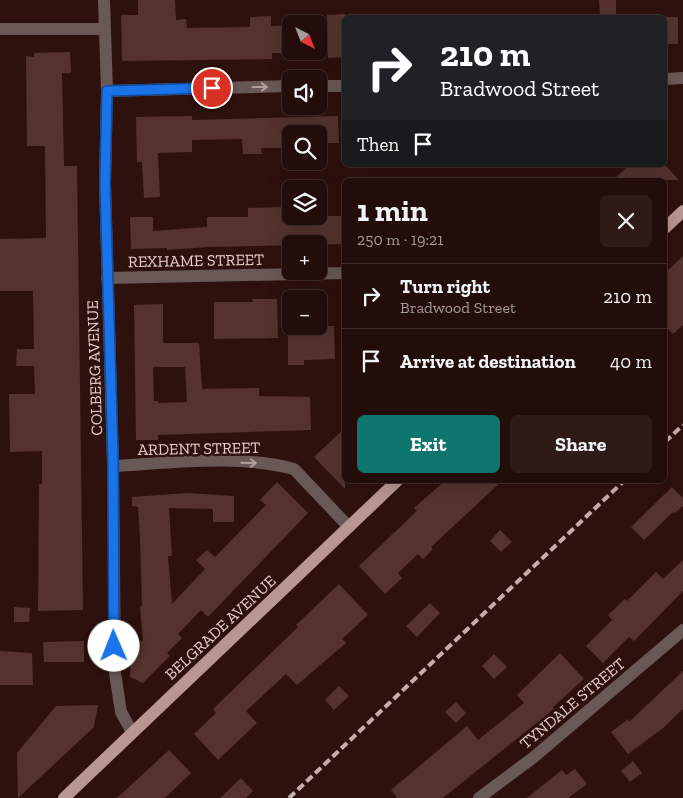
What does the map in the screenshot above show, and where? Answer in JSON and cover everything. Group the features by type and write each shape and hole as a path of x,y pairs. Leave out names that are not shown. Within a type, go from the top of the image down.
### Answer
{"main road":[{"path":"667,226 683,211"},
{"name":"BELGRADE AVENUE","path":"64,798 395,483"}],"street":[{"name":"COLBERG AVENUE","path":"104,0 107,91 105,184 113,466 115,673 121,712 132,732"},
{"path":"0,30 104,29"},
{"path":"667,78 683,78"},
{"path":"107,91 282,86"},
{"path":"327,86 342,86"},
{"name":"REXHAME STREET","path":"107,278 342,273"},
{"name":"ARDENT STREET","path":"113,466 194,462 267,463 294,469 349,527"},
{"name":"TYNDALE STREET","path":"478,798 534,757 683,630"}],"building":[{"path":"138,0 175,0 176,20 186,19 187,28 250,27 250,17 271,16 271,26 282,25 282,53 272,53 272,59 122,61 121,15 138,15"},
{"path":"599,0 616,0 616,15 600,15"},
{"path":"345,14 342,15 342,57 328,58 327,15"},
{"path":"667,17 678,17 678,44 667,44"},
{"path":"70,52 71,73 62,73 64,166 77,166 83,610 38,611 39,484 42,484 42,451 10,452 9,394 35,394 34,366 16,366 17,349 34,349 33,291 0,291 0,239 46,238 45,146 27,146 26,56 34,57 34,53"},
{"path":"192,116 192,120 338,116 339,143 327,143 327,125 282,125 282,148 261,148 262,154 243,154 242,139 192,140 192,152 158,153 160,197 144,198 142,162 137,162 136,117"},
{"path":"627,167 667,167 679,180 667,180 667,178 615,178"},
{"path":"282,207 282,225 327,225 327,216 342,216 342,244 327,244 327,235 282,235 282,245 167,250 167,248 131,249 130,217 153,217 153,231 207,227 207,217 248,217 248,208"},
{"path":"683,256 683,325 673,334 667,328 667,271"},
{"path":"252,299 277,299 278,338 214,339 214,302 253,302"},
{"path":"163,304 163,343 199,343 202,389 259,388 259,396 310,397 311,430 158,435 158,440 136,440 134,305","holes":["153,367 185,367 187,402 158,403 158,401 154,401"]},
{"path":"327,326 334,326 335,359 304,360 304,365 288,365 288,335 327,335"},
{"path":"342,431 342,483 345,483 345,489 314,457"},
{"path":"277,482 308,513 208,617 201,610 178,634 182,638 167,653 170,656 143,683 130,677 131,640 143,641 140,606 142,606 138,507 132,506 132,497 188,493 234,496 234,522 213,522 213,509 169,508 172,556 168,556 172,604 205,569 196,560 207,550 215,557 266,505 260,500"},
{"path":"443,483 500,483 431,547 433,549 423,559 418,554 398,573 402,578 385,594 359,566 417,511 414,508"},
{"path":"672,487 683,498 683,506 675,513 673,512 644,540 631,527"},
{"path":"500,530 512,542 501,552 490,541"},
{"path":"683,560 683,591 634,641 629,637 603,663 586,646 612,620 608,615 625,599 627,601 656,572 663,579"},
{"path":"339,584 368,615 342,639 346,643 297,685 286,674 246,711 257,723 218,760 194,734 216,713 213,709 298,627 296,625"},
{"path":"430,603 440,613 417,637 406,626"},
{"path":"14,607 30,608 29,622 14,622"},
{"path":"84,641 84,662 44,662 43,642"},
{"path":"0,651 32,653 33,685 0,685"},
{"path":"560,653 584,679 553,707 554,709 443,798 397,798 391,790 467,726 478,740 524,703 517,695"},
{"path":"494,654 507,667 494,679 482,666"},
{"path":"683,671 683,709 663,728 628,754 611,732 628,719 629,722"},
{"path":"339,686 349,696 334,710 325,700"},
{"path":"456,702 466,713 456,723 445,712"},
{"path":"98,705 94,727 18,798 17,753 56,706"},
{"path":"169,750 191,773 165,798 117,798"},
{"path":"633,761 642,773 630,782 621,771"},
{"path":"575,769 587,784 568,798 527,798 562,770 566,775"},
{"path":"241,778 253,791 246,798 220,798"}],"railway":[{"path":"667,440 683,425"},
{"path":"289,798 622,483"}],"route":[{"path":"114,646 113,458 105,184 107,91 212,88"}]}
